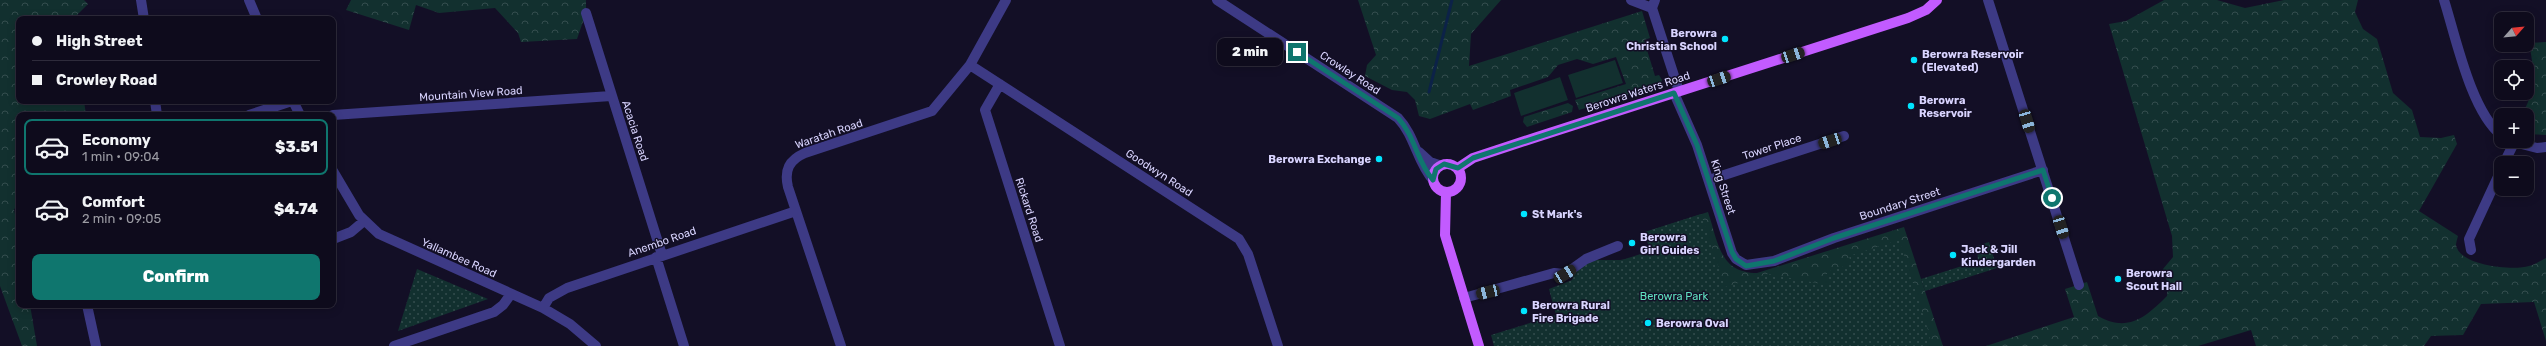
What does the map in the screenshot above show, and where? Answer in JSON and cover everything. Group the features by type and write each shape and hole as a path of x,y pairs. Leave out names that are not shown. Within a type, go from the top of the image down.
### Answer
{"main road":[{"name":"Berowra Waters Road","path":"1458,168 1473,158 1908,18 1926,10 1937,0"},
{"path":"1449,163 1458,168 1462,176 1460,184 1454,190 1446,192 1436,187 1433,180 1434,172 1439,165 1449,163"},
{"path":"1446,192 1445,235 1479,346"}],"street":[{"path":"141,0 144,16"},
{"path":"249,0 256,16"},
{"name":"Waratah Road","path":"841,346 786,178 788,165 793,160 805,153 926,114 942,102 970,65 1006,0"},
{"name":"Crowley Road","path":"1217,0 1398,118 1406,127 1424,169 1433,180"},
{"name":"King Street","path":"1631,0 1653,4 1676,92 1697,145 1730,247 1736,259 1746,266 1765,264"},
{"path":"1988,0 2079,285"},
{"path":"2444,0 2477,102 2485,118 2494,128"},
{"name":"Acacia Road","path":"586,13 659,256 684,346"},
{"name":"Goodwyn Road","path":"970,65 1239,239 1248,254 1278,346"},
{"name":"Rickard Road","path":"1000,84 985,110 1060,346"},
{"name":"Mountain View Road","path":"336,115 611,96"},
{"path":"258,112 283,104"},
{"name":"Tower Place","path":"1709,180 1844,136"},
{"path":"2534,147 2546,147"},
{"name":"Crowley Road","path":"1417,151 1430,162 1439,165"},
{"name":"Boundary Street","path":"1765,264 1834,238 2043,170"},
{"name":"Yallambee Road","path":"336,176 364,221 385,238 543,308 570,324 596,346"},
{"path":"2470,250 2469,239 2494,185"},
{"name":"Anembo Road","path":"543,308 549,298 567,288 796,211"},
{"path":"336,238 351,232 364,221"},
{"path":"1464,298 1554,273 1565,274 1586,259 1618,246"},
{"path":"394,346 494,312 504,305 511,294"},
{"path":"88,308 96,346"}],"green space":[{"path":"0,0 84,0 88,4 76,16 16,16 16,104 84,104 86,112 16,112 16,208 14,209 16,220 16,308 31,308 37,346 22,346 0,286"},
{"path":"351,0 586,0 586,13 577,39 521,42 518,33 495,8 439,13 416,5 409,30 346,10"},
{"path":"1358,0 1501,0 1471,34 1469,66 1642,11 1650,38 1644,40 1655,76 1659,75 1662,80 1661,84 1579,110 1575,100 1626,84 1616,57 1593,64 1577,59 1558,65 1548,77 1510,90 1511,96 1473,110 1470,104 1430,119 1419,116 1415,100 1407,92 1392,90 1365,76 1367,65 1376,55"},
{"path":"2164,0 2217,0 2245,8 2284,0 2358,0 2355,12 2363,29 2377,39 2393,93 2412,110 2420,137 2441,138 2454,135 2457,144 2419,211 2458,236 2456,245 2459,252 2476,262 2512,268 2533,265 2546,258 2546,341 2534,302 2481,304 2463,335 2431,336 2424,346 2256,346 2251,330 2198,346 1986,346 2074,317 2065,289 2087,282 2098,316 2118,323 2127,323 2144,316 2167,296 2168,284 2163,269 2173,257 2172,236 2109,24 2126,21"},
{"path":"2546,42 2546,135 2534,134 2534,108 2525,108 2529,100 2534,100 2534,60 2532,60 2530,52 2534,52 2534,43"},
{"path":"1615,60 1623,83 1576,98 1568,75"},
{"path":"1560,77 1568,100 1521,116 1514,93"},
{"path":"1568,103 1573,106 1572,112 1527,127 1523,122 1524,117"},
{"path":"1708,212 1718,244 1727,261 1735,268 1744,272 1757,273 1904,227 1943,346 1909,346 1851,264 1836,297 1770,298 1589,260 1622,260 1650,251 1645,232"},
{"name":"Berowra Park","path":"1701,214 1725,287 1768,274 1827,285 1827,272 1851,264 1849,256 1899,240 1930,336 1928,346 1494,346 1491,335 1556,315 1549,289 1572,280 1580,266 1597,260 1632,258 1650,251 1645,232"},
{"path":"1989,242 1997,268 1925,291 1921,279 1978,261 1977,246"},
{"path":"417,269 488,299 398,331"}],"waterway":[{"path":"1429,92 1452,0"}],"place":[{"name":"Berowra Christian School","path":"1725,39"},
{"name":"Berowra Reservoir (Elevated)","path":"1914,60"},
{"name":"Berowra Reservoir","path":"1911,106"},
{"name":"Berowra Exchange","path":"1379,159"},
{"name":"St Mark's","path":"1524,214"},
{"name":"Berowra Girl Guides","path":"1632,243"},
{"name":"Jack & Jill Kindergarden","path":"1953,255"},
{"name":"Berowra Scout Hall","path":"2118,279"},
{"name":"Berowra Rural Fire Brigade","path":"1524,311"},
{"name":"Berowra Oval","path":"1648,323"}],"route":[{"path":"1297,52 1398,118 1406,127 1424,169 1433,180 1434,172 1439,165 1449,163 1458,168 1473,158 1674,93 1697,145 1732,252 1740,263 1746,266 1765,264 1834,238 2043,170 2052,198"}]}
